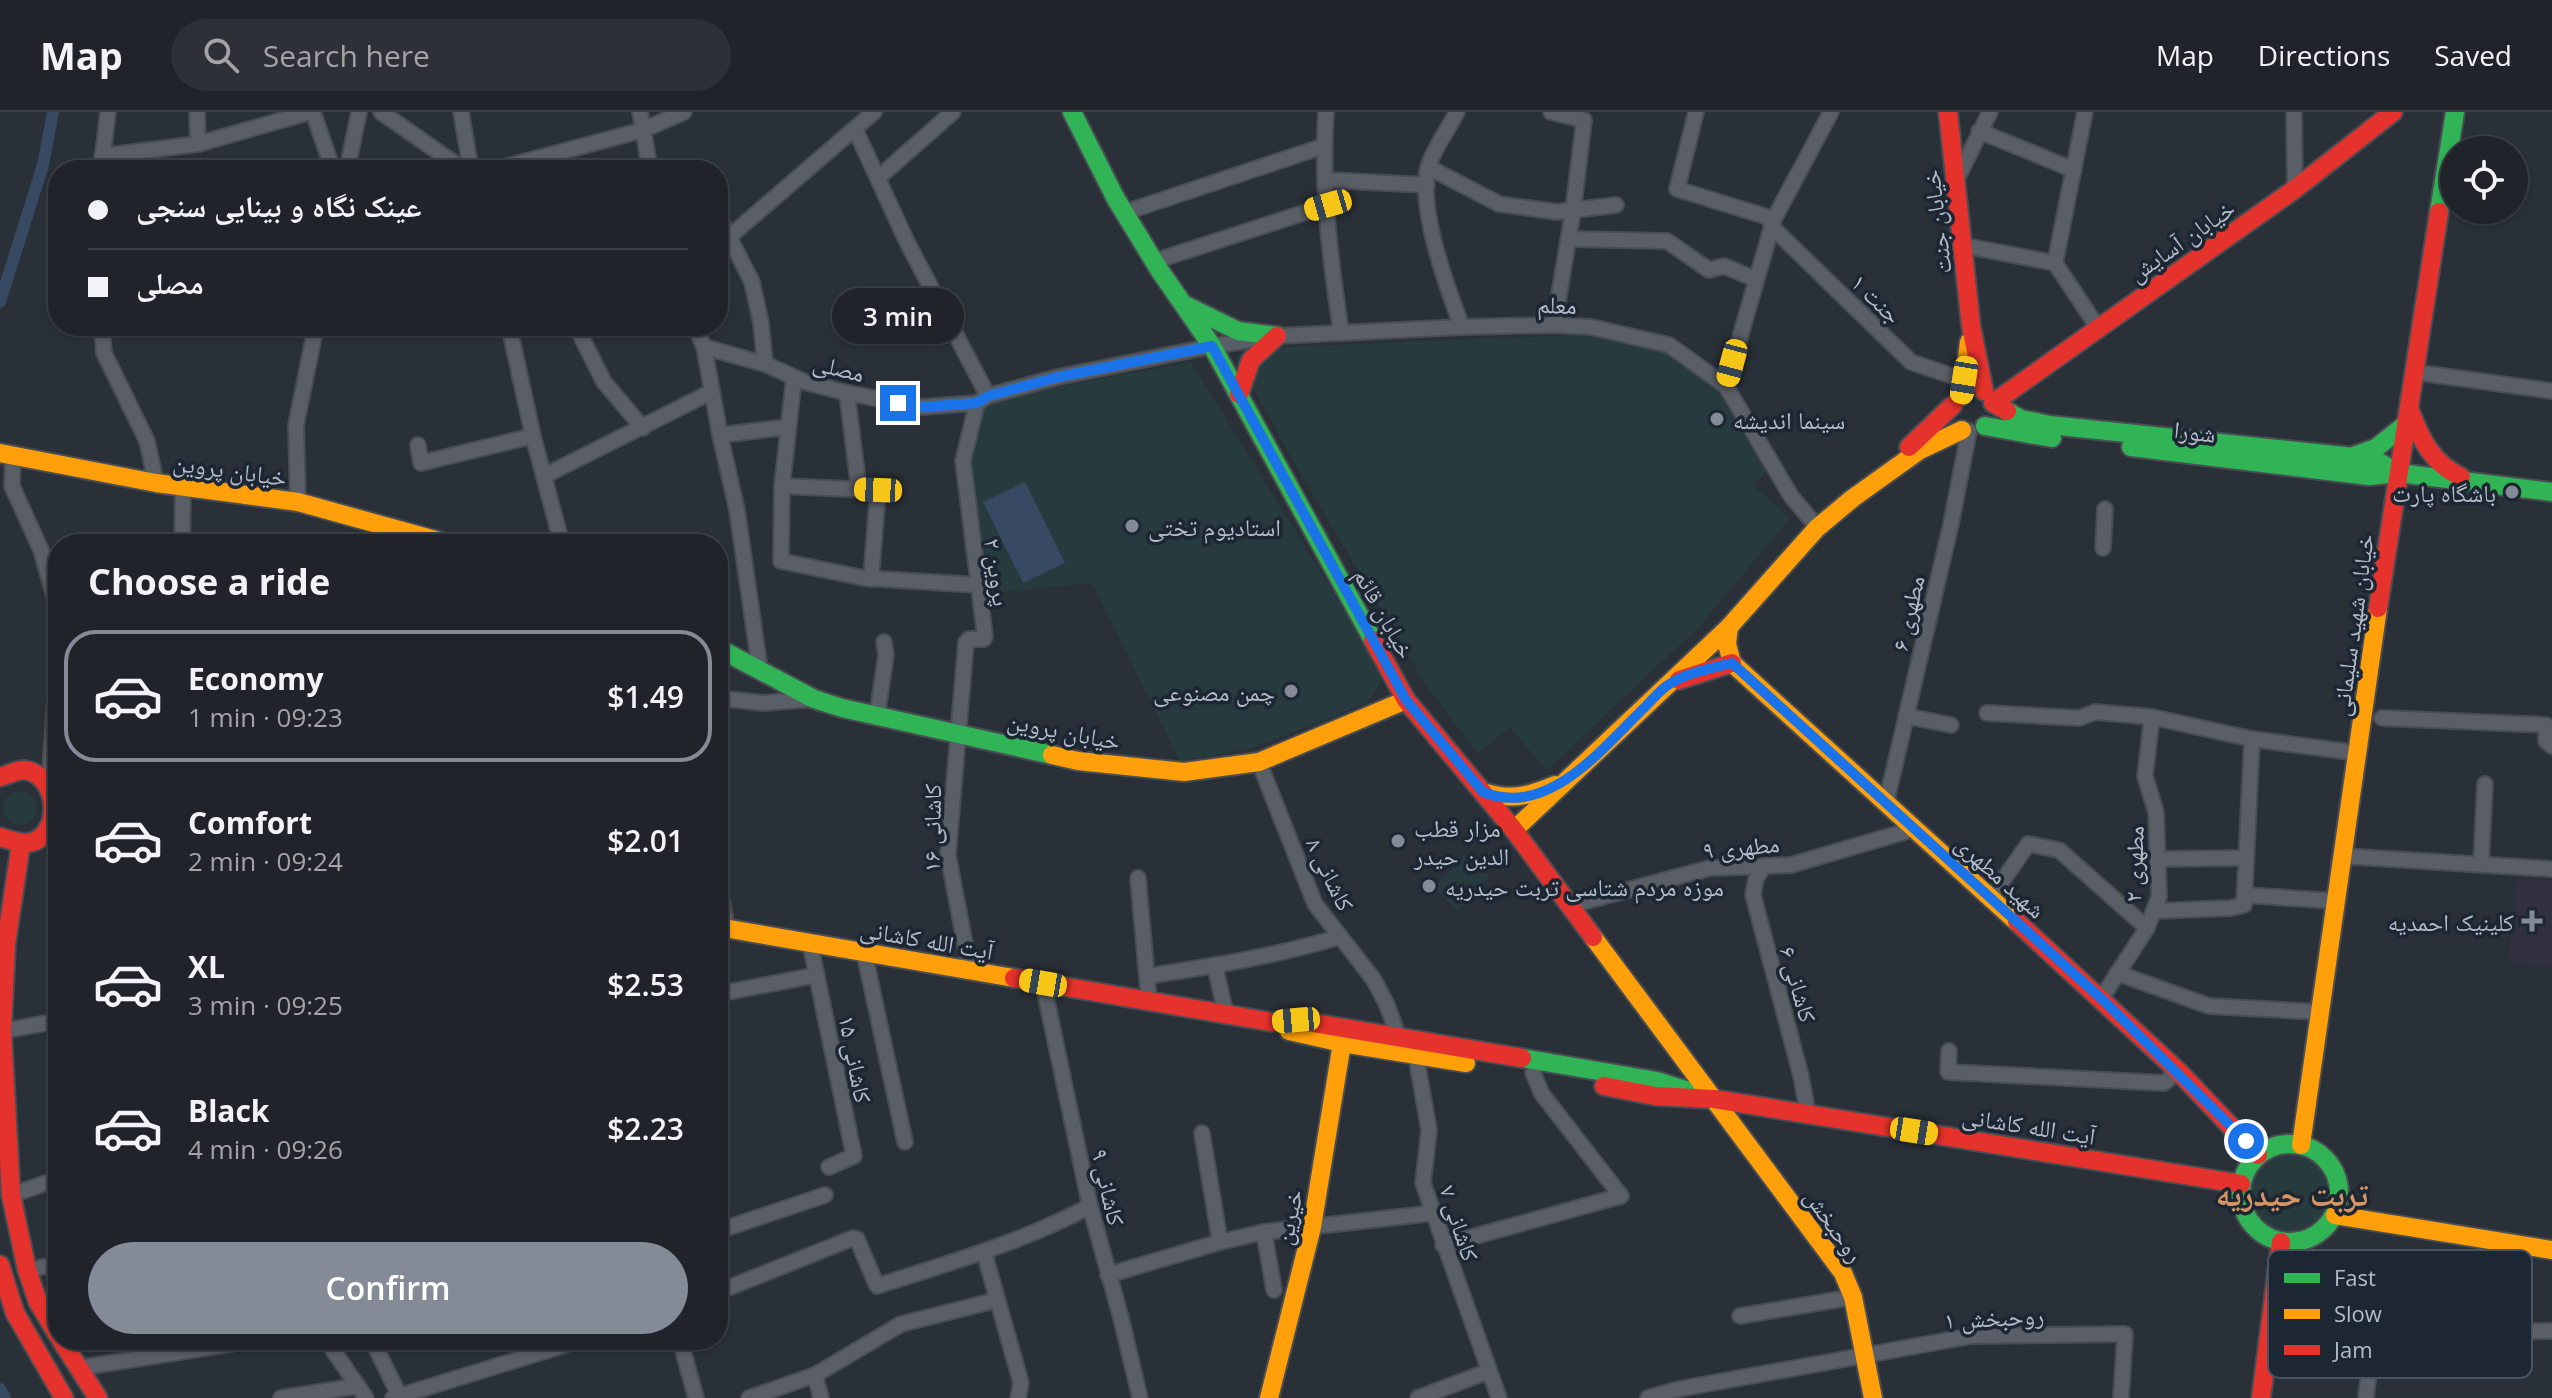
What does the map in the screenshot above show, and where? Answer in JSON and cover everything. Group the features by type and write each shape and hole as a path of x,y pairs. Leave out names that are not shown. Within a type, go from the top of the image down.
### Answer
{"street":[{"path":"102,160 108,112"},
{"path":"197,112 198,144"},
{"path":"117,160 198,144 311,112 329,160"},
{"path":"349,160 359,112"},
{"path":"356,129 381,112 450,160"},
{"path":"461,112 469,160"},
{"path":"640,112 648,160"},
{"path":"530,160 643,130 684,112"},
{"path":"765,364 761,323 752,282 729,237 874,112"},
{"path":"878,178 953,112"},
{"name":"خیابان قائم","path":"1072,112 1116,199 1212,346 1406,700 1572,905 1714,1099"},
{"path":"1326,112 1324,146 1332,273 1341,331"},
{"path":"1457,112 1428,167 1427,203 1441,265 1462,327"},
{"path":"1551,112 1584,120 1554,325"},
{"path":"1696,112 1677,189 1773,222"},
{"path":"1726,386 1773,222 1831,112"},
{"name":"خیابان جنت","path":"1948,112 1971,326 1989,397"},
{"path":"1955,183 1990,112"},
{"path":"2085,112 2055,263 2098,328"},
{"path":"2293,112 2295,189"},
{"name":"خیابان آسایش","path":"1989,397 2098,328 2295,189 2393,112"},
{"name":"خیابان شهید سلیمانی","path":"2301,1145 2357,753 2455,112"},
{"path":"855,129 982,399"},
{"path":"1979,131 2074,170"},
{"path":"1126,212 1324,146"},
{"path":"1428,167 1499,204 1557,212 1616,205"},
{"path":"1326,180 1427,185"},
{"path":"1155,261 1328,205"},
{"name":"جنت ۱","path":"1773,222 1911,362 1960,394"},
{"path":"1569,239 1667,241 1709,270 1724,266 1755,279"},
{"path":"1961,245 2055,263"},
{"path":"1183,304 1238,331 1277,336"},
{"name":"خیابان جنت","path":"1960,394 1971,326"},
{"name":"معلم","path":"1058,377 1277,336 1462,327 1591,327 1669,345 1726,386 1791,496 1812,521"},
{"path":"103,336 104,353 147,441 156,483"},
{"path":"298,502 296,425 314,336"},
{"path":"511,336 533,436 559,534"},
{"path":"581,336 604,382 643,428"},
{"path":"699,336 737,510 760,670"},
{"path":"1239,394 1249,361 1262,345 1277,336"},
{"name":"مصلی","path":"704,347 765,364 794,378 847,393 922,407 982,399 1058,377"},
{"path":"2414,372 2552,391"},
{"path":"794,378 782,486 781,561 871,579 978,585"},
{"path":"1514,830 1722,633 1817,528 1920,450 1993,417 1989,397 1975,390 1960,394 1915,443 1812,521 1724,621 1722,633 1732,663 1669,684"},
{"path":"544,476 711,392"},
{"path":"847,393 859,490"},
{"path":"1960,394 1953,419 1972,429"},
{"name":"شورا","path":"1989,397 2021,419 2050,425 2373,459 2399,473"},
{"name":"پروین ۲","path":"956,733 966,642 985,637 963,461 982,399"},
{"path":"2348,456 2376,448 2408,415 2433,460 2445,470 2472,482"},
{"path":"720,435 788,427"},
{"name":"شورا","path":"1972,429 2369,476 2399,473 2552,492"},
{"name":"مطهری ۶","path":"1886,803 1972,429"},
{"path":"418,445 421,463 533,436"},
{"path":"7,454 12,486 41,550 48,575"},
{"name":"خیابان پروین","path":"7,454 156,483 298,502 414,534"},
{"path":"182,534 183,486"},
{"path":"782,486 894,491"},
{"path":"871,579 878,490"},
{"path":"2103,548 2105,509"},
{"path":"877,716 886,655 884,642"},
{"name":"خیابان پروین","path":"728,653 814,699 877,716 1078,761 1169,771 1184,772 1259,762 1406,700"},
{"name":"شهید مطهری","path":"1732,663 2101,999 2171,1077 2252,1148"},
{"path":"728,699 764,703 814,699"},
{"path":"1987,713 2080,718 2095,712 2152,717 2252,739 2357,753"},
{"path":"1906,716 1951,725"},
{"name":"مطهری ۲","path":"2101,999 2147,928 2159,897 2156,812 2145,776 2152,717"},
{"path":"2382,718 2546,725 2546,741 2552,746"},
{"name":"کاشانی ۱۶","path":"956,733 948,855 970,970"},
{"path":"2155,911 2244,905 2252,739"},
{"name":"کاشانی ۸","path":"1259,762 1315,904 1374,980 1399,1038"},
{"path":"0,777 16,770 27,771 37,775 48,786"},
{"path":"1483,792 1500,799 1518,799 1533,796 1567,780"},
{"path":"2481,864 2485,784"},
{"path":"0,837 21,843 44,834 48,828"},
{"name":"مطهری ۹","path":"1572,905 1710,868 1791,865 1914,829"},
{"path":"21,843 6,944 2,1031 4,1145 27,1270 38,1302 48,1318"},
{"path":"1990,899 2028,844 2059,850 2147,928"},
{"path":"2342,856 2552,869"},
{"path":"2158,859 2244,858"},
{"name":"کاشانی ۶","path":"1763,867 1756,879 1753,895 1801,1076 1808,1114"},
{"path":"1138,878 1149,1001"},
{"path":"2245,895 2335,901"},
{"name":"آیت الله کاشانی","path":"728,929 1226,1015 1271,1022 1296,1020 1657,1081 1714,1099"},
{"path":"1148,976 1215,966 1339,937"},
{"name":"کاشانی ۱۵","path":"810,943 854,1156 829,1167"},
{"path":"864,952 905,1142"},
{"path":"1215,966 1226,1015"},
{"path":"2117,973 2209,1006 2319,1012"},
{"path":"728,992 817,975"},
{"name":"کاشانی ۹","path":"1043,983 1090,1206 1140,1398"},
{"name":"آیت الله کاشانی","path":"1271,1022 1293,1033 1342,1043 1655,1096 1714,1099 2241,1184"},
{"path":"2,1031 48,1023"},
{"name":"خیرین","path":"1269,1398 1312,1227 1342,1043"},
{"path":"1949,1051 1948,1072 2171,1077"},
{"name":"کاشانی ۷","path":"1416,1056 1429,1130 1423,1183 1499,1398"},
{"path":"1443,1245 1621,1196 1542,1094 1533,1073"},
{"name":"روحبخش","path":"1714,1099 1843,1273 1853,1297 1873,1398"},
{"path":"1202,1133 1220,1242"},
{"path":"2301,1145 2318,1152 2331,1165 2339,1182 2337,1209 2328,1226 2314,1237 2298,1242 2281,1242 2265,1236 2248,1219 2242,1208 2241,1184 2250,1163 2252,1148 2301,1145"},
{"path":"2219,1180 2240,1167 2252,1148"},
{"path":"11,1195 48,1182"},
{"path":"728,1228 825,1195"},
{"path":"728,1288 853,1238 857,1239 877,1286 984,1252 1058,1223 1090,1206"},
{"path":"2337,1209 2552,1238"},
{"path":"2337,1209 2552,1250"},
{"path":"1108,1275 1264,1232 1434,1213"},
{"path":"1264,1232 1274,1290"},
{"path":"2280,1250 2281,1242"},
{"path":"984,1252 1021,1383 1018,1398"},
{"path":"0,1265 15,1313 64,1398"},
{"path":"27,1270 48,1266"},
{"path":"1740,1316 1853,1297"},
{"path":"749,1398 815,1375 901,1324 997,1300"},
{"path":"2532,1331 2552,1331"},
{"name":"روحبخش ۱","path":"1648,1398 1679,1389 1866,1353 1971,1336 2125,1334 2121,1398"},
{"path":"68,1350 98,1398"},
{"path":"79,1368 193,1350"},
{"path":"333,1350 362,1392"},
{"path":"376,1350 396,1396 546,1350"},
{"path":"683,1350 696,1398"},
{"path":"2261,1398 2268,1353"},
{"path":"1418,1398 1489,1371"},
{"path":"815,1375 821,1398"},
{"path":"2366,1398 2368,1378"},
{"path":"281,1398 362,1392"}],"shaded area":[{"name":"کلینیک احمدیه","path":"2517,879 2552,880 2552,966 2508,962"}],"green space":[{"path":"1592,334 1661,347 1720,390 1768,471 1752,485 1790,518 1698,628 1547,770 1510,728 1477,753 1424,682 1237,359 1243,349"},
{"name":"استادیوم تختی","path":"1191,362 1385,676 1367,703 1250,749 1180,761 1092,583 980,594 965,468 978,402"},
{"path":"20,791 32,796 37,808 32,820 20,825 8,820 3,808 8,796"},
{"path":"1467,854 1490,878 1458,911 1434,887"},
{"path":"2289,1151 2306,1154 2320,1164 2330,1178 2333,1195 2330,1212 2320,1226 2306,1236 2289,1239 2272,1236 2258,1226 2248,1212 2245,1195 2248,1178 2258,1164 2272,1154"}],"water":[{"path":"1025,482 1065,563 1023,583 983,502"}],"waterway":[{"path":"0,302 43,165 53,112"},
{"path":"0,1389 5,1398"}],"traffic: fast":[{"path":"1072,112 1116,199 1160,271 1212,346 1373,640"},
{"path":"2439,212 2455,112"},
{"path":"1187,306 1238,331 1277,336"},
{"path":"2007,411 2021,419 2050,425 2373,459 2399,473"},
{"path":"2356,455 2376,448 2406,424"},
{"path":"1985,426 2052,438"},
{"path":"2131,447 2369,476 2399,473 2552,492"},
{"path":"728,653 814,699 842,708 1052,755"},
{"path":"1522,1058 1657,1081 1714,1099"},
{"path":"2290,1144 2309,1147 2325,1158 2336,1174 2339,1193 2336,1212 2325,1228 2309,1239 2290,1242 2271,1239 2255,1228 2244,1212 2241,1193 2244,1174 2255,1158 2271,1147 2290,1144"}],"traffic: slow":[{"path":"1962,396 1969,342"},
{"path":"1514,830 1729,627 1817,528 1920,450 1962,430"},
{"path":"0,453 156,483 298,502 414,534"},
{"path":"2301,1145 2378,608"},
{"path":"1729,627 1727,644 1732,663 2017,922"},
{"path":"1052,755 1078,761 1184,772 1259,762 1406,700"},
{"path":"1483,792 1519,796 1555,785"},
{"path":"728,929 1014,978"},
{"path":"1593,937 1843,1273 1853,1297 1873,1398"},
{"path":"1289,1031 1466,1063"},
{"path":"1269,1398 1312,1227 1342,1043"},
{"path":"2335,1215 2552,1250"}],"traffic: jam":[{"path":"1948,112 1971,326 1984,391"},
{"path":"2007,411 1993,403 2295,189 2393,112"},
{"path":"2378,608 2439,212"},
{"path":"1239,394 1251,360 1277,336"},
{"path":"1909,447 1953,405"},
{"path":"2410,411 2435,458 2461,477"},
{"path":"1373,640 1406,700 1514,830 1593,937"},
{"path":"1679,680 1732,663"},
{"path":"0,777 24,770 36,774 48,788"},
{"path":"0,837 25,843 38,839 48,827"},
{"path":"21,843 6,944 2,1031 11,1195 27,1270 38,1302 48,1318"},
{"path":"2017,922 2178,1071 2258,1155"},
{"path":"1014,978 1271,1022 1296,1020 1522,1058"},
{"path":"1604,1086 1655,1096 1714,1099 2241,1184"},
{"path":"2280,1250 2281,1242"},
{"path":"0,1265 15,1313 64,1398"},
{"path":"2261,1398 2268,1343"},
{"path":"67,1350 98,1398"}],"place":[{"name":"سینما اندیشه","path":"1717,419"},
{"name":"باشگاه پارت","path":"2512,492"},
{"name":"استادیوم تختی","path":"1132,526"},
{"name":"چمن مصنوعی","path":"1291,691"},
{"name":"مزار قطب الدین حیدر","path":"1398,841"},
{"name":"موزه مردم شتاسی تربت حیدریه","path":"1429,886"},
{"name":"کلینیک احمدیه","path":"2532,921"}],"district":[{"name":"تربت حیدریه","path":"2292,1193"}],"route":[{"path":"898,403 922,407 977,403 988,396 1058,377 1212,346 1406,700 1483,792 1500,799 1518,799 1533,796 1567,780 1669,684 1732,663 2105,1002 2246,1141"}]}
